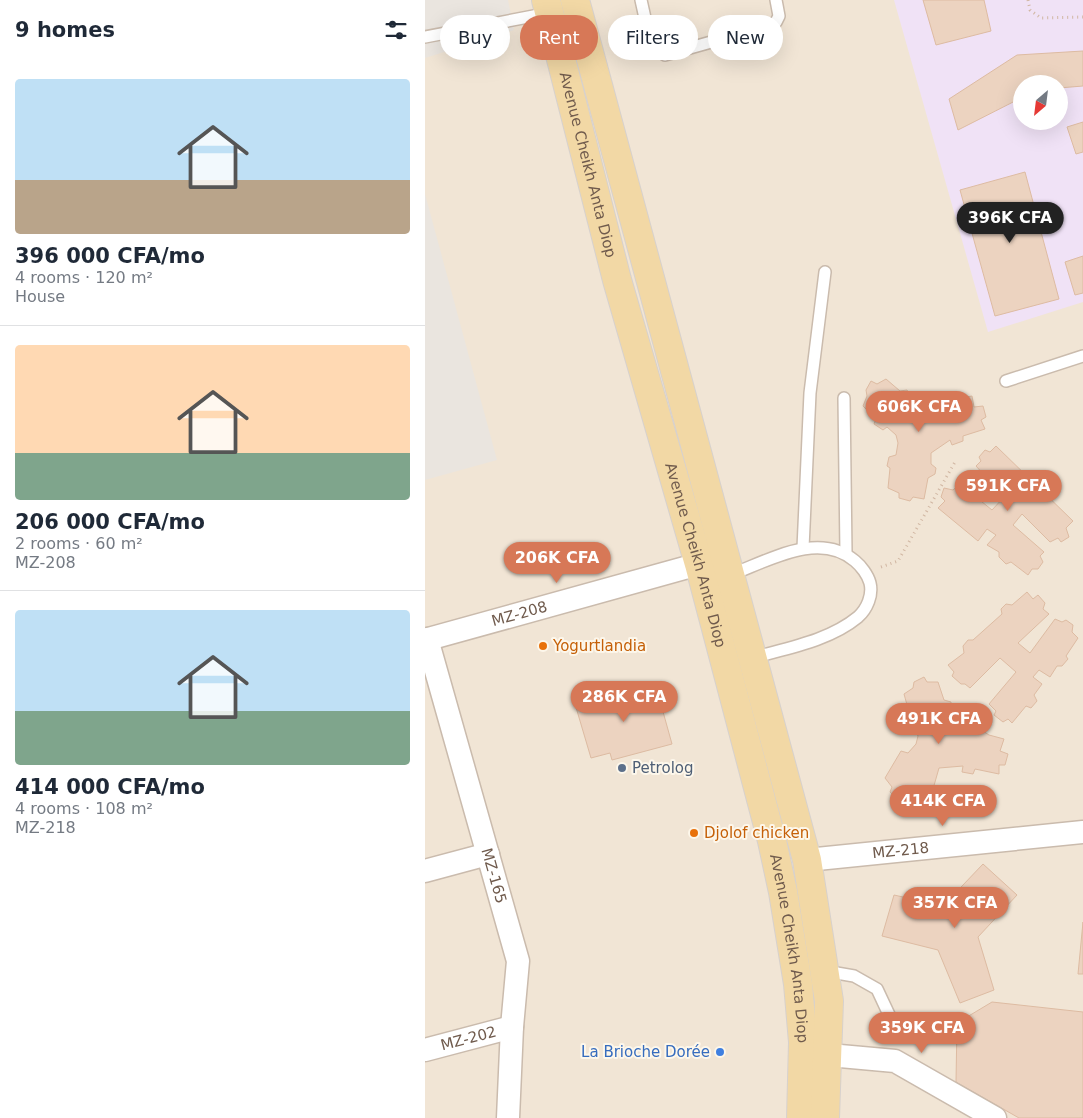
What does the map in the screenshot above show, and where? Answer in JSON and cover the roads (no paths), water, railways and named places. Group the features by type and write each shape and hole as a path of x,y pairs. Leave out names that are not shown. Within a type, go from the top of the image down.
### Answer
{"main road":[{"name":"Avenue Cheikh Anta Diop","path":"575,0 807,860 829,1001 829,1055 825,1118"},
{"name":"Avenue Cheikh Anta Diop","path":"547,7 617,280 699,564 749,747 783,892 798,984 803,1042 801,1118"}],"street":[{"name":"MZ-208","path":"426,640 699,564"},
{"name":"MZ-165","path":"426,640 518,961 507,1118"},
{"name":"MZ-218","path":"807,860 1083,832"},
{"path":"425,871 488,854"},
{"name":"MZ-202","path":"425,1050 512,1027"},
{"path":"829,1055 895,1061 995,1118"}],"lane":[{"path":"641,0 651,45 665,55 768,26 776,22 779,16 776,0"},
{"path":"425,37 547,7"},
{"path":"803,548 810,393 825,272"},
{"path":"1006,381 1083,356"},
{"path":"843,398 846,553"},
{"path":"729,575 803,548 825,546 846,553 861,566 870,583 870,599 860,615 845,627 823,636 752,658"},
{"path":"825,971 854,976 877,989 892,1021"}],"place":[{"name":"Yogurtlandia","path":"543,646"},
{"name":"Petrolog","path":"622,768"},
{"name":"Djolof chicken","path":"694,833"},
{"name":"La Brioche Dorée","path":"720,1052"}]}
